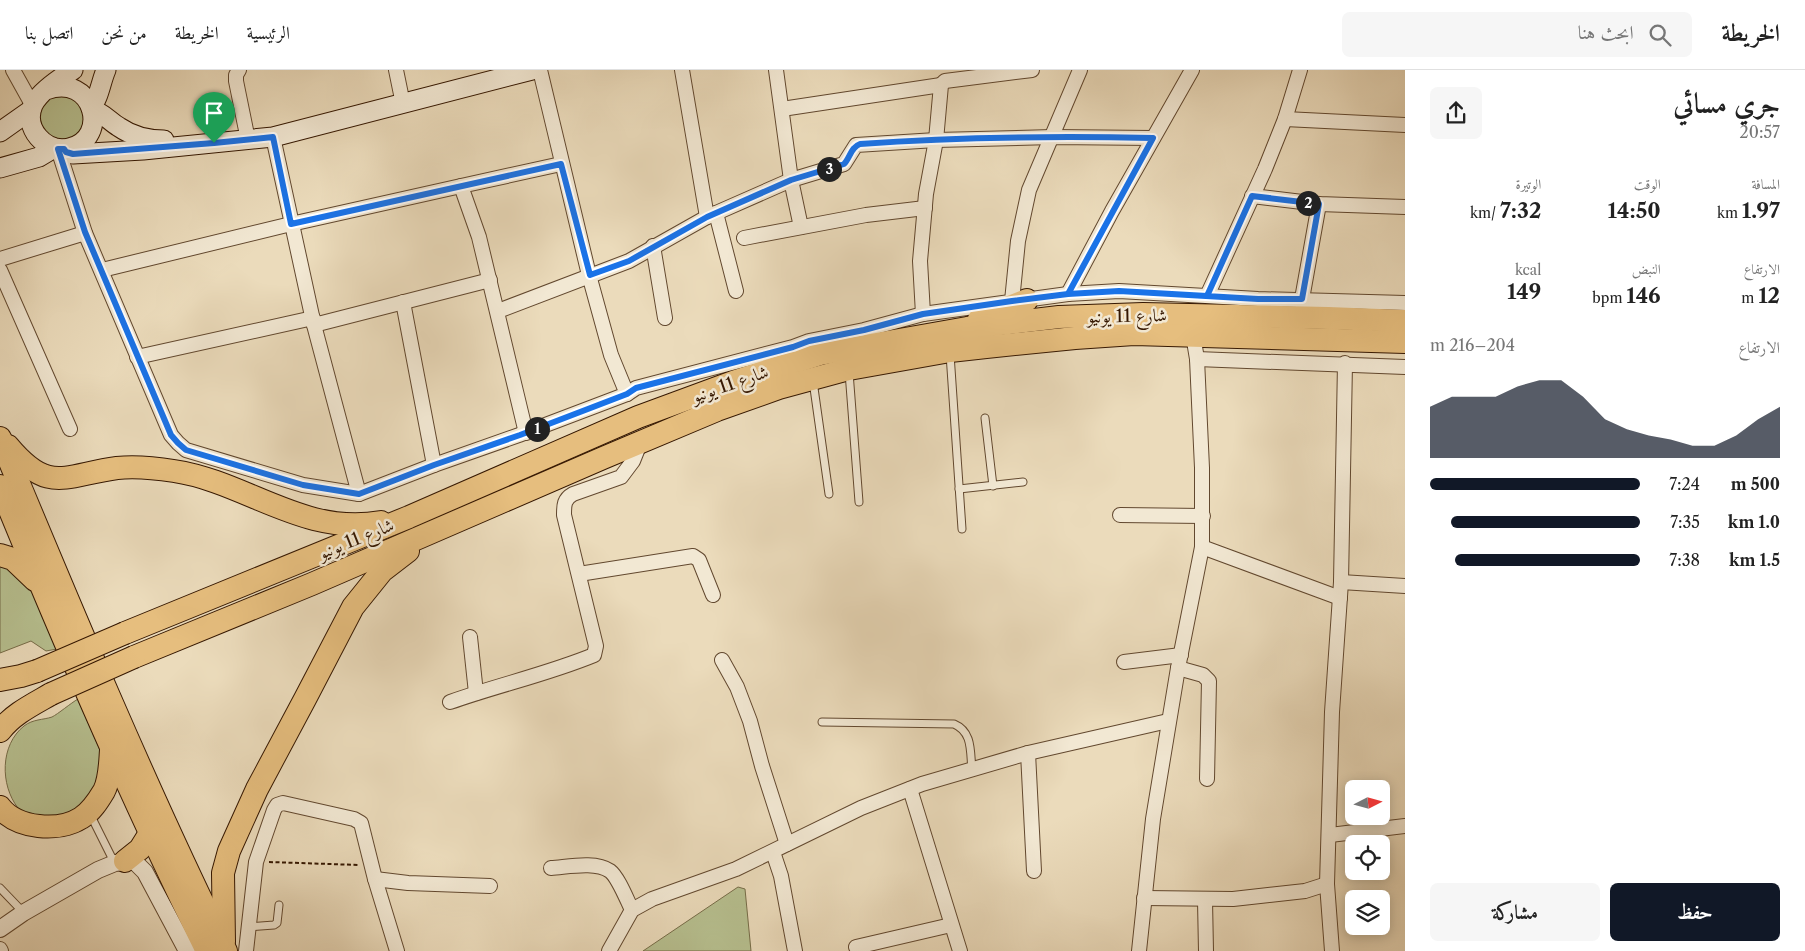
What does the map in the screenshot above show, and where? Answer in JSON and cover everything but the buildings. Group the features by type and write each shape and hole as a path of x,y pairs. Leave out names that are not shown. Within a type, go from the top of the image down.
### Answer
{"highway":[{"path":"948,342 1019,301"},
{"name":"شارع 11 يونيو","path":"0,731 6,722 21,711 52,694 134,657 312,584 640,442 717,410 779,388 948,342 1059,317 1143,314 1361,330 1405,342"},
{"name":"شارع 11 يونيو","path":"0,680 37,671 125,633 409,518 638,417 734,382 820,354 948,342 1134,334 1193,335 1361,330 1405,321"},
{"path":"0,437 33,472 50,478 70,478 118,468 145,467 177,472 211,481 290,513 333,524 365,525 409,518"},
{"path":"0,437 57,575 219,949"},
{"path":"0,486 42,588 150,833 219,949"},
{"path":"219,949 223,873 229,851 257,789 353,607 382,572 439,529 438,505"},
{"path":"0,555 13,559 22,566 42,588"},
{"path":"0,807 17,821 38,826 54,826 70,823 81,818 89,811 108,783 112,749"},
{"path":"120,862 140,849 150,833"}],"main road":[{"path":"73,70 53,83 36,100 32,108 31,118 35,134 47,145 73,154 273,137 532,70"},
{"path":"0,168 81,143 91,128 92,108 106,70"},
{"path":"46,90 64,86 73,88 81,93 92,108 120,128 145,139 198,138 214,143"},
{"path":"0,132 32,108"}],"street":[{"path":"13,70 32,108"},
{"path":"239,70 236,75 236,81 248,140"},
{"path":"396,70 403,104"},
{"path":"540,70 561,164 611,355 627,394"},
{"path":"682,70 711,215 736,291"},
{"path":"776,70 791,180 801,227"},
{"path":"782,109 941,85 945,81 1032,70"},
{"path":"1019,301 1018,241 1029,190 1080,70"},
{"path":"1068,294 1192,70"},
{"path":"1207,296 1285,119 1300,70"},
{"path":"923,314 920,261 925,208 936,140 941,85"},
{"path":"1285,119 1405,125"},
{"path":"273,137 313,322 359,494"},
{"path":"498,311 629,261 711,215 791,180 844,164 856,145 936,140 1053,137 1153,138"},
{"path":"59,149 85,232 171,435 186,450 303,485 359,494 434,465 526,433 627,394 636,388 793,347 809,341 864,330 923,314 1068,294 1119,291 1405,304"},
{"path":"102,270 291,224 561,164"},
{"path":"461,186 479,237 526,433"},
{"path":"1252,196 1319,204 1405,207"},
{"path":"1302,299 1319,204"},
{"path":"744,238 866,216 925,208"},
{"path":"0,259 85,232"},
{"path":"653,246 665,318"},
{"path":"0,270 70,429"},
{"path":"137,357 313,322 490,280"},
{"path":"403,302 434,465"},
{"path":"1139,951 1153,820 1168,721 1202,547 1202,468 1197,359 1193,335"},
{"path":"1197,359 1405,366"},
{"path":"1332,951 1327,884 1330,835 1332,712 1341,582 1345,364"},
{"path":"450,702 594,655 596,646 564,515 564,505 566,498 573,494 621,477 633,461 640,442"},
{"path":"1120,515 1202,516"},
{"path":"1202,547 1340,598"},
{"path":"578,574 693,556 699,560 713,595"},
{"path":"1341,582 1405,586"},
{"path":"470,637 476,693"},
{"path":"722,660 744,704 787,844"},
{"path":"1124,662 1179,661 1203,675 1209,681 1206,779"},
{"path":"609,951 632,910 652,899 736,869 861,808 922,784 1028,753 1168,721"},
{"path":"1028,753 1034,871"},
{"path":"910,790 960,951"},
{"path":"246,951 256,862 274,810 277,805 283,803 359,821 363,829 373,872 398,951"},
{"path":"1330,835 1405,826"},
{"path":"773,852 781,876 795,951"},
{"path":"0,929 23,913 86,876 120,862 134,861 145,872 187,951"},
{"path":"551,868 591,866 609,871 617,880 632,910"},
{"path":"373,872 408,882 490,886"},
{"path":"1144,898 1233,900 1305,891 1327,884"},
{"path":"1205,900 1206,951"},
{"path":"856,947 951,925"}],"lane":[{"path":"948,342 962,528"},
{"path":"849,369 858,502"},
{"path":"813,379 828,494"},
{"path":"985,418 993,486"},
{"path":"960,490 1023,482"},
{"path":"822,722 954,724 964,728 968,735 972,770"},
{"path":"89,811 120,862"},
{"path":"0,888 23,913"},
{"path":"249,927 274,925 277,923 279,905"}],"path":[{"path":"256,862 373,872"}],"green space":[{"path":"57,93 78,101 84,116 84,121 77,134 63,141 58,141 44,134 38,113 40,106"},
{"path":"0,560 33,590 57,649 46,651 31,641 0,653"},
{"path":"78,699 100,750 103,768 93,800 50,821 21,810 12,799 6,777 7,754 16,734 24,726 34,721 52,717"},
{"path":"738,887 745,889 751,951 643,951"}],"route":[{"path":"214,143 73,154 66,152 64,149 58,149 85,232 171,435 186,450 262,474 303,485 359,494 520,435 627,394 636,388 793,347 809,341 864,330 923,314 1068,294 1119,291 1207,296 1252,196 1319,204 1302,299 1258,299 1119,291 1068,294 1153,138 1053,137 860,144 856,145 848,160 839,167 791,180 707,217 629,261 590,275 561,164 291,224 273,137 214,143"}]}
